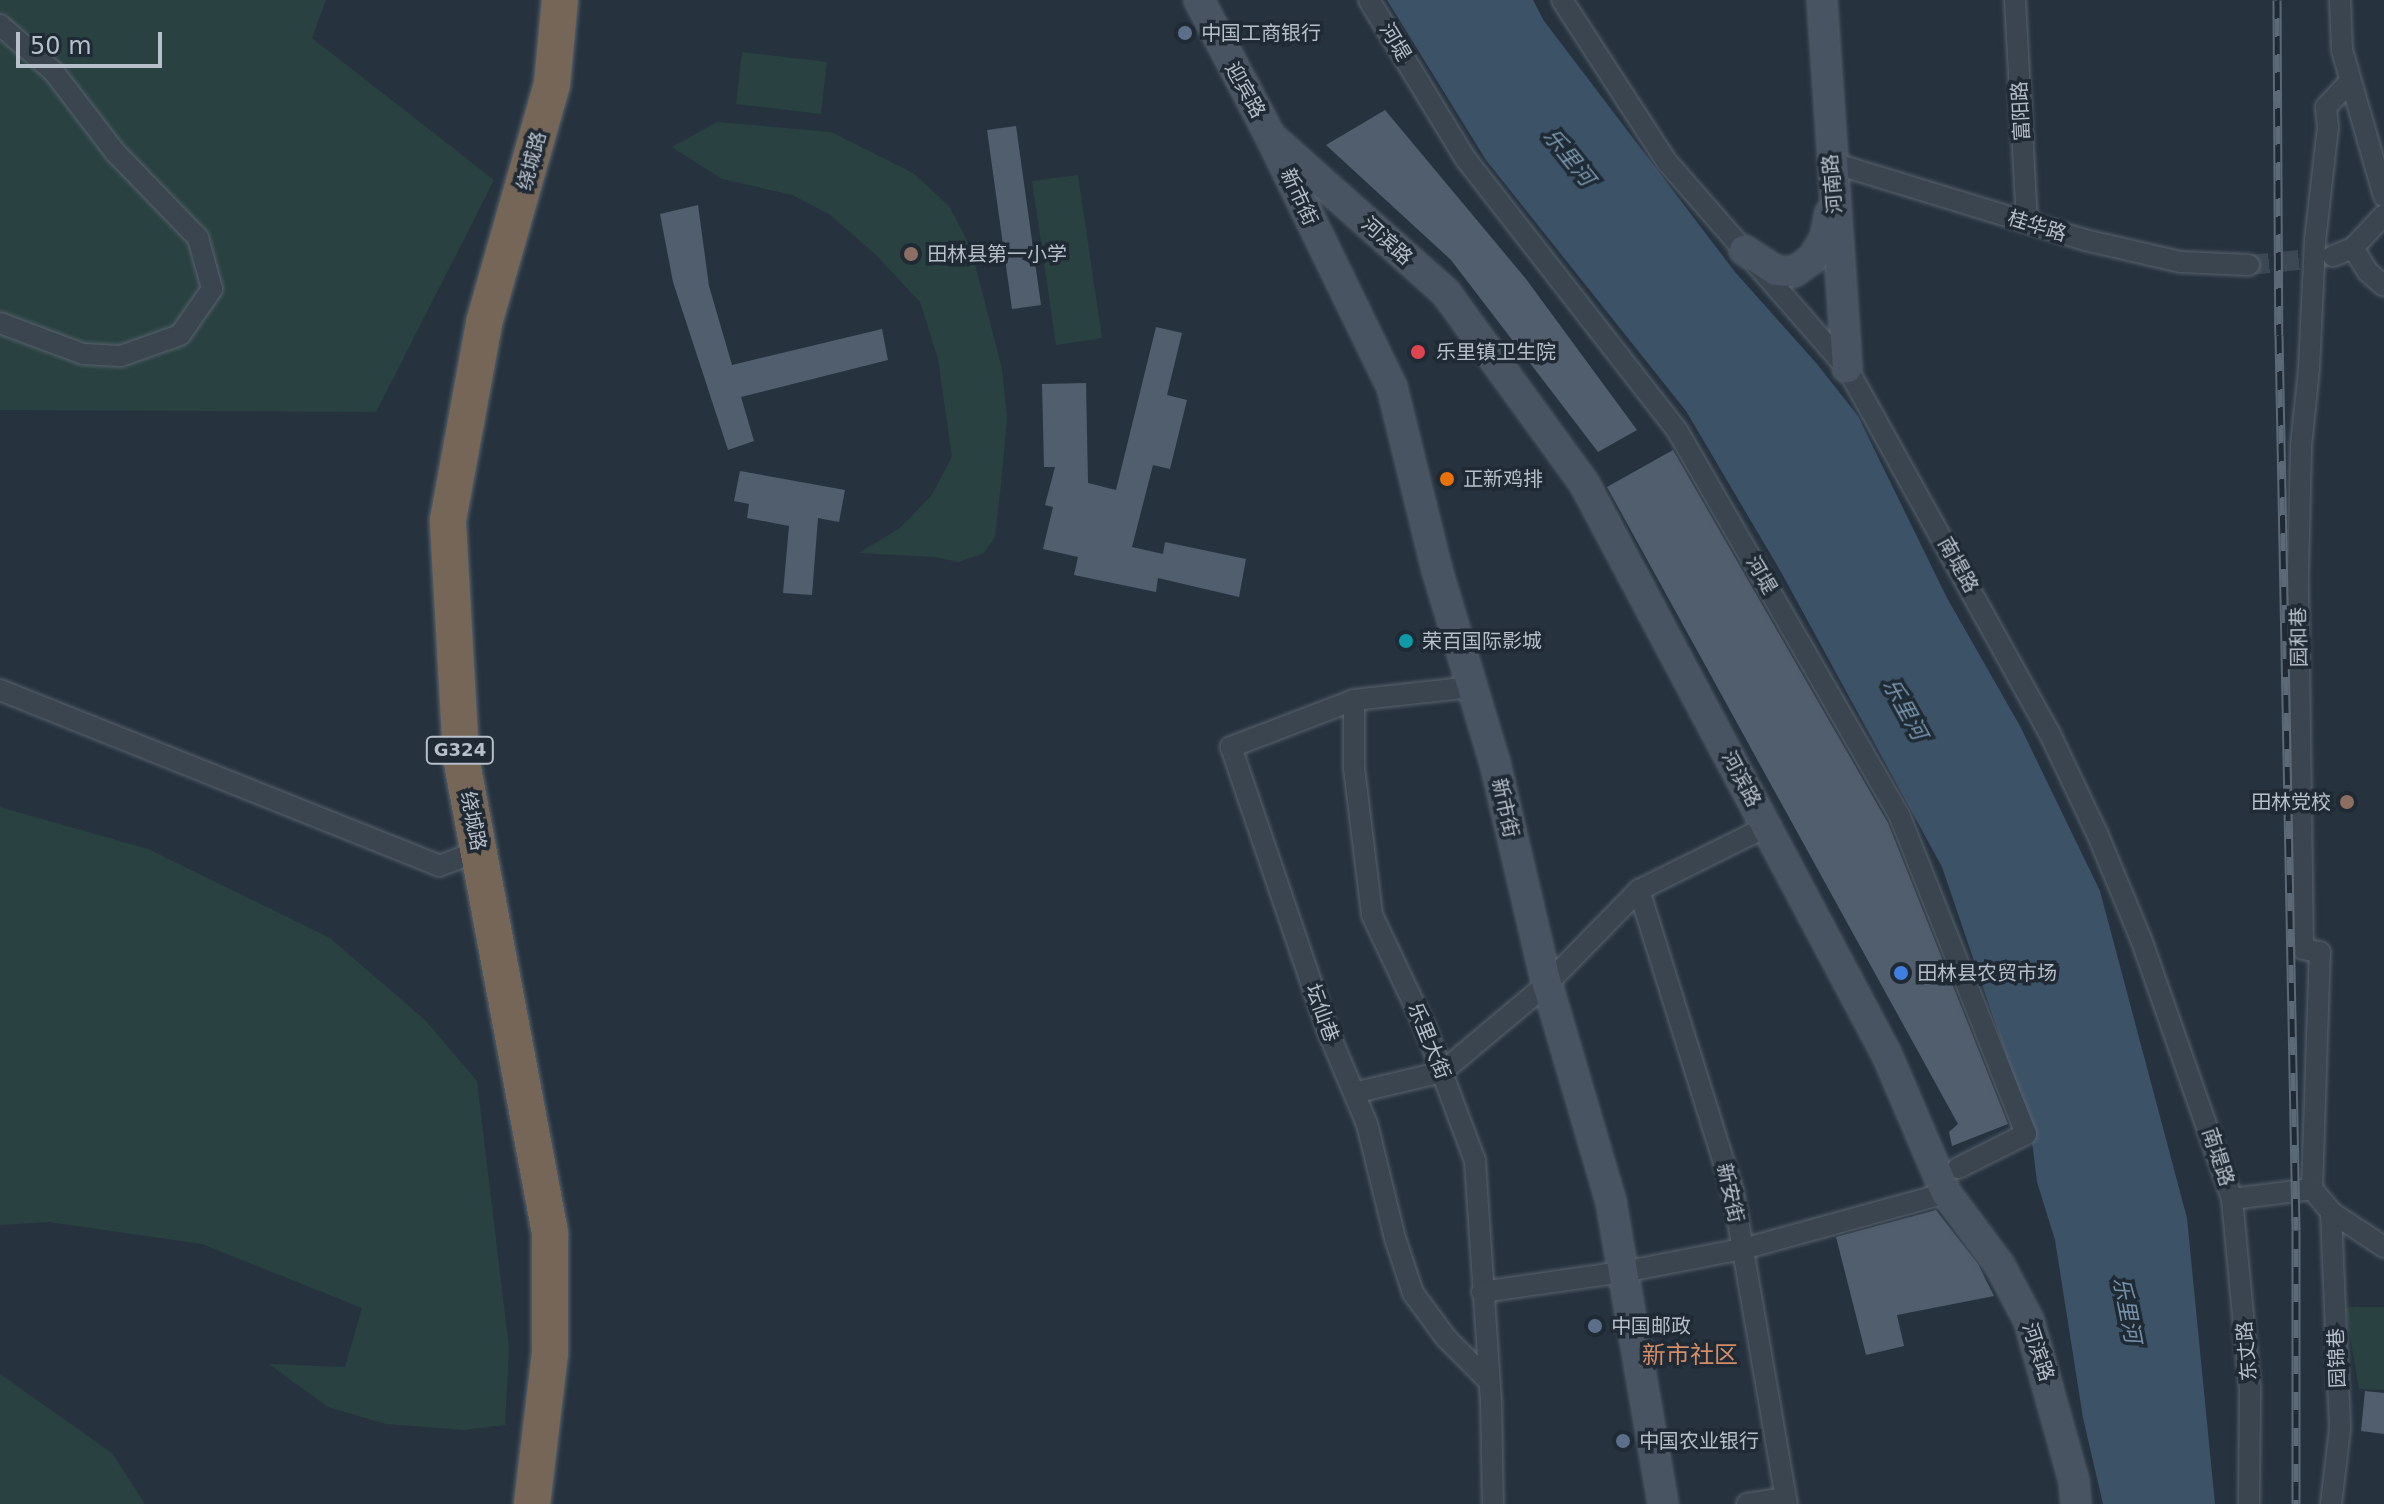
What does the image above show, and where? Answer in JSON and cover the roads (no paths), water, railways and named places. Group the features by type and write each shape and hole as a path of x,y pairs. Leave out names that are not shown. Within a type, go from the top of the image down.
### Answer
{"highway":[{"name":"绕城路","path":"532,1504 550,1354 550,1233 461,756 448,520 484,323 552,84 560,0"}],"street":[{"name":"迎宾路","path":"1199,0 1270,136"},
{"name":"河堤","path":"1369,0 1465,158 1678,432 1900,817 2026,1134 1952,1180"},
{"name":"南堤路","path":"1562,0 1667,162 1847,368 2049,732 2097,833 2141,939 2232,1199"},
{"name":"河南路","path":"1822,0 1830,162 1844,293 1847,368"},
{"name":"富阳路","path":"2015,0 2027,222"},
{"path":"2340,0 2342,50 2384,196"},
{"path":"0,25 53,71 115,152 198,238 212,289 180,335 121,356 83,354 0,323"},
{"name":"园和巷","path":"2312,1189 2320,952 2303,949 2298,573 2301,446 2315,241 2328,127 2326,107 2350,81"},
{"name":"河滨路","path":"1270,136 1446,293 1584,483 2029,1321 2070,1467 2076,1504"},
{"name":"新市街","path":"1270,136 1392,387 1437,570 1495,763 1547,984 1611,1202 1663,1504"},
{"name":"桂华路","path":"1830,162 2085,240 2181,262 2249,265"},
{"path":"1303,205 1303,183 1316,183 1331,190"},
{"path":"1744,250 1776,271 1794,272 1813,258 1825,238 1834,197"},
{"path":"2333,256 2353,248 2384,215"},
{"path":"2353,248 2368,272 2384,286"},
{"path":"1354,700 1472,687"},
{"path":"0,690 439,866 479,851"},
{"name":"乐里大街","path":"1354,700 1354,768 1372,915 1425,1027 1475,1161 1489,1381 1493,1504"},
{"name":"坛仙巷","path":"1354,700 1231,747 1327,1029 1367,1124 1395,1238 1413,1293 1446,1338 1489,1381"},
{"path":"1354,1093 1442,1072 1547,984 1639,890 1766,827"},
{"name":"新安街","path":"1639,890 1733,1192 1786,1501"},
{"path":"1482,1292 1623,1272 1743,1249 1952,1180"},
{"path":"2232,1199 2312,1189 2331,1212 2384,1247"},
{"name":"东丈路","path":"2232,1199 2250,1388 2249,1504"},
{"name":"园锦巷","path":"2331,1212 2340,1428 2331,1504"},
{"path":"1747,1504 1786,1501"}],"water":[{"name":"乐里河","path":"1387,0 1533,0 1544,21 1735,272 1817,364 1858,416 1947,598 2020,726 2100,891 2187,1218 2215,1504 2103,1504 2083,1418 2055,1240 2037,1182 2030,1125 1942,867 1781,572 1686,411 1486,160"}],"tunnel":[{"path":"2249,265 2329,257"}],"railway":[{"path":"2277,0 2279,335 2296,1230 2296,1504"}],"place":[{"name":"中国工商银行","path":"1185,33"},
{"name":"田林县第一小学","path":"911,254"},
{"name":"乐里镇卫生院","path":"1418,352"},
{"name":"正新鸡排","path":"1447,479"},
{"name":"荣百国际影城","path":"1406,641"},
{"name":"田林党校","path":"2347,802"},
{"name":"田林县农贸市场","path":"1901,973"},
{"name":"中国邮政","path":"1595,1326"},
{"name":"中国农业银行","path":"1623,1441"}],"district":[{"name":"新市社区","path":"1690,1356"}]}
